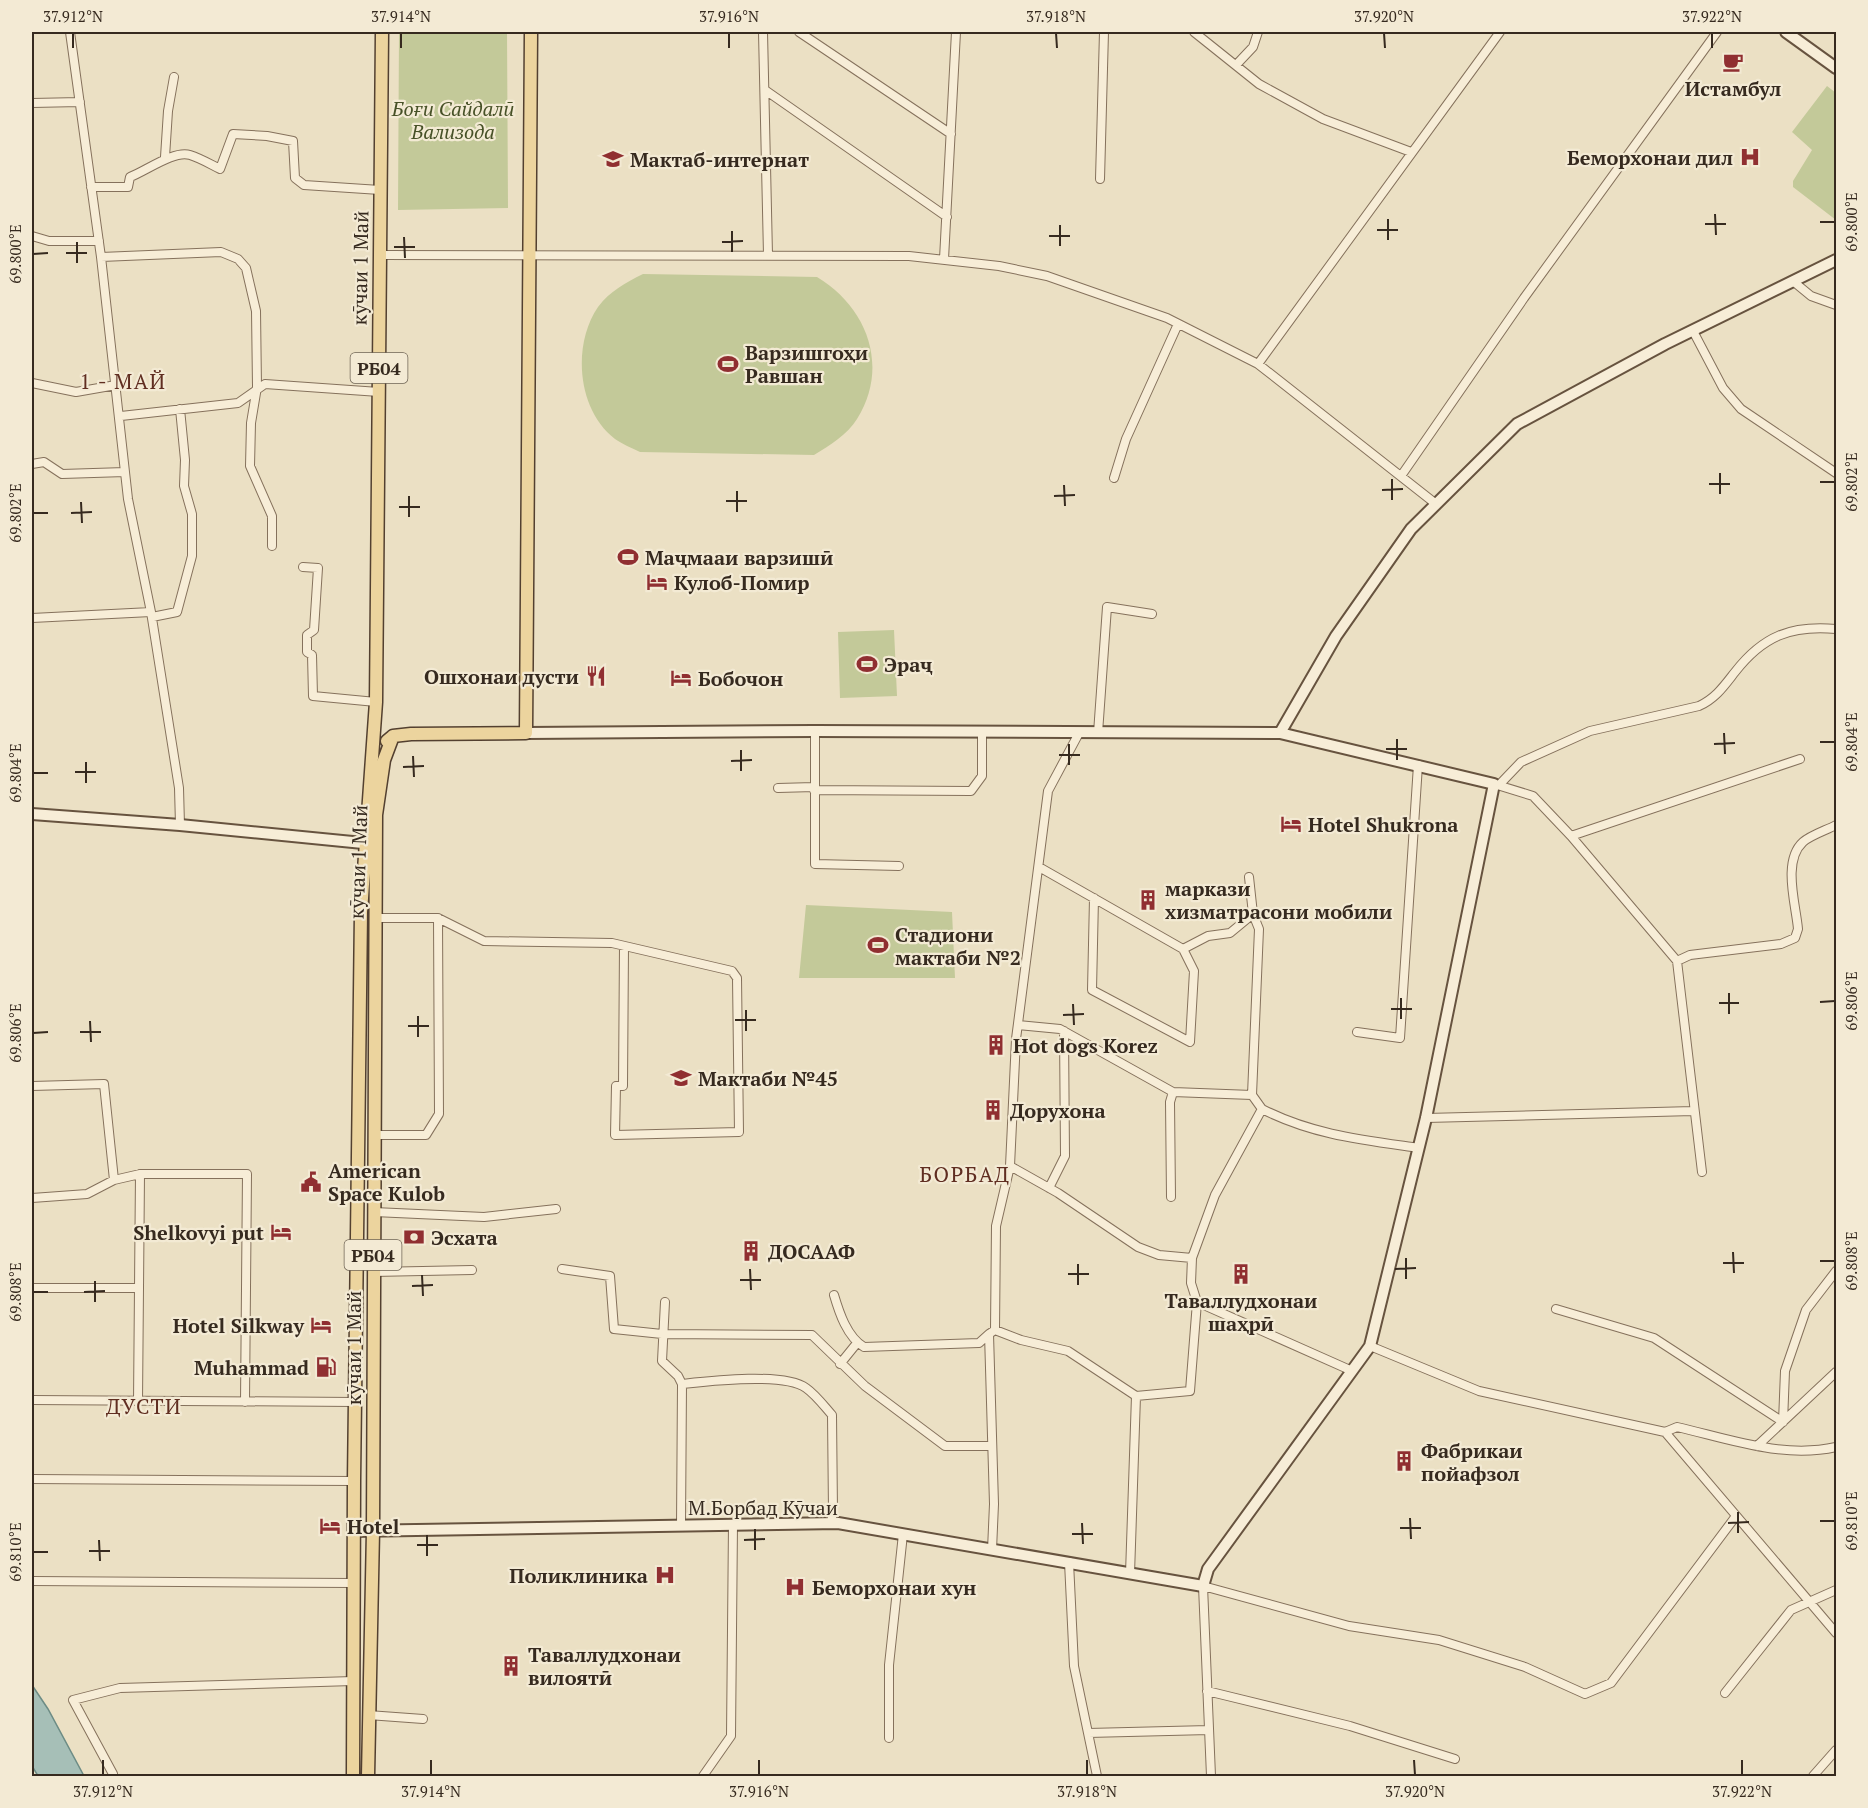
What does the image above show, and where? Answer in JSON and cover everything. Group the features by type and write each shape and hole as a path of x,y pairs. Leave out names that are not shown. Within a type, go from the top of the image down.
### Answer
{"main road":[{"name":"кӯчаи 1 Май","path":"353,1776 354,1481 372,757 376,704 382,32"},
{"path":"372,757 393,736 526,733 531,32"},
{"name":"РБ04","path":"376,704 382,726 393,736"},
{"name":"кӯчаи 1 Май","path":"368,1776 375,1135 375,918 370,845 384,760 393,736"}],"street":[{"path":"70,32 121,416 125,472 152,615 179,788 180,825"},
{"path":"762,32 768,255"},
{"path":"799,32 951,134"},
{"path":"944,259 956,32"},
{"path":"1100,179 1104,32"},
{"path":"1194,32 1259,84 1323,119 1411,152"},
{"path":"1236,65 1253,47 1258,32"},
{"path":"1258,364 1500,32"},
{"path":"1401,476 1524,298 1717,32"},
{"path":"1786,32 1836,68"},
{"path":"165,157 168,111 174,77"},
{"path":"765,90 947,217"},
{"path":"32,103 80,102"},
{"path":"91,187 128,187 130,177 157,165 165,157 187,154 220,169 233,134 267,136 292,141 295,178 304,185 380,190"},
{"path":"32,236 49,241 99,241"},
{"path":"101,257 221,252 238,259 246,268 256,311 257,387 251,423 250,466 272,516 272,546"},
{"path":"380,255 530,253 944,259 1047,276 1178,324 1258,364 1436,504"},
{"path":"1280,733 1336,636 1411,529 1517,424 1693,331 1823,269 1836,260"},
{"path":"1823,269 1836,266"},
{"path":"1794,282 1811,296 1836,305"},
{"path":"1114,478 1126,439 1178,324"},
{"path":"1693,331 1723,388 1741,409 1836,473"},
{"path":"32,383 76,392 117,385"},
{"path":"121,416 238,403 257,387 265,384 379,392"},
{"path":"32,612 32,618 152,615 177,612 192,556 192,514 184,486 180,410"},
{"path":"32,464 44,462 62,474 125,472"},
{"path":"303,567 318,568 315,630 307,635 307,652 312,655 313,696 376,704"},
{"path":"1098,733 1107,607 1152,614"},
{"path":"1211,1776 1203,1586 1209,1569 1350,1370 1370,1346 1426,1118 1496,784 1521,762 1590,731 1699,706 1713,700 1756,647 1775,636 1823,628 1836,629"},
{"path":"526,733 815,730 1280,733 1496,784 1533,796 1571,836 1677,961 1702,1172"},
{"path":"815,730 815,864 899,866"},
{"path":"778,788 971,791 982,776 982,732"},
{"path":"992,1550 994,1504 992,1332 996,1226 1010,1166 1018,1025 1048,791 1079,733"},
{"path":"1571,836 1800,759"},
{"path":"1357,1032 1400,1038 1418,765"},
{"path":"32,814 180,825 370,845"},
{"path":"1677,961 1690,955 1781,944 1795,938 1798,929 1792,874 1794,856 1803,842 1836,825"},
{"path":"1039,867 1094,898 1183,949 1194,971 1190,1042 1092,990 1094,898"},
{"path":"1249,878 1253,914 1259,929 1252,1095 1262,1109 1293,1124 1332,1134 1419,1148"},
{"path":"1183,949 1208,936 1230,933 1253,914"},
{"path":"375,918 438,918 484,941 612,943 732,971 737,978 740,1132 615,1135 616,1086 623,1086 624,946"},
{"path":"375,1135 426,1135 439,1114 438,918"},
{"path":"1018,1025 1064,1031 1173,1092 1252,1095"},
{"path":"1049,1188 1065,1156 1064,1031"},
{"path":"32,1086 104,1084 114,1180"},
{"path":"1171,1197 1170,1102 1173,1092"},
{"path":"992,1332 1068,1351 1136,1396 1190,1391 1197,1302 1191,1283 1192,1258 1215,1195 1262,1109"},
{"path":"1426,1118 1693,1111"},
{"path":"1010,1166 1049,1188 1138,1247 1159,1255 1192,1258"},
{"path":"32,1198 87,1194 114,1180 140,1174 247,1174 245,1402"},
{"path":"138,1402 140,1174"},
{"path":"374,1212 484,1217 556,1209"},
{"path":"562,1269 610,1276 614,1329 663,1334 813,1335 840,1364 945,1446 992,1446"},
{"path":"373,1272 472,1270"},
{"path":"1783,1422 1785,1371 1806,1310 1836,1271"},
{"path":"32,1288 139,1288"},
{"path":"834,1294 840,1315 856,1343 864,1347 979,1343 992,1332"},
{"path":"665,1302 662,1361 678,1376 682,1384 681,1525"},
{"path":"1197,1302 1350,1370"},
{"path":"1556,1309 1654,1338 1783,1422"},
{"path":"840,1364 856,1343"},
{"path":"1370,1346 1479,1390 1665,1432 1677,1427 1783,1451 1819,1451 1836,1447"},
{"path":"1757,1446 1836,1372"},
{"path":"682,1384 718,1379 780,1380 805,1387 832,1415 833,1512 831,1523"},
{"path":"1130,1574 1136,1396"},
{"path":"32,1400 356,1402"},
{"path":"1665,1432 1836,1633"},
{"path":"32,1479 354,1481"},
{"path":"1203,1586 1349,1626 1439,1640 1525,1667 1585,1694 1611,1683 1736,1516"},
{"name":"М.Борбад Кӯчаи","path":"354,1531 831,1523 1203,1586"},
{"path":"704,1776 731,1736 733,1524"},
{"path":"888,1738 889,1665 903,1534"},
{"path":"1069,1562 1074,1665 1097,1776"},
{"path":"32,1581 354,1583"},
{"path":"1725,1693 1791,1610 1836,1590"},
{"path":"113,1774 73,1700 120,1688 353,1681"},
{"path":"1208,1691 1350,1726 1455,1759"},
{"path":"368,1715 423,1719"},
{"path":"1088,1733 1209,1730"},
{"path":"1813,1776 1836,1750"}],"green space":[{"name":"Боғи Сайдалӣ Вализода","path":"399,32 507,32 508,208 398,210"},
{"path":"1827,86 1836,93 1836,220 1793,187 1793,181 1812,150 1792,132"},
{"path":"643,274 817,277 849,304 868,339 872,359 872,379 867,399 853,425 843,435 814,455 640,452 615,439 602,427 586,395 582,376 584,340 590,322 603,301 618,288"},
{"name":"Эраҷ","path":"894,630 897,696 840,698 838,632"},
{"name":"Стадиони мактаби №2","path":"806,905 952,912 955,978 799,978"}],"water":[{"path":"32,1685 48,1709 84,1776 38,1776 32,1766"}],"place":[{"name":"Истамбул","path":"1733,62"},
{"name":"Беморхонаи дил","path":"1750,157"},
{"name":"Мактаб-интернат","path":"613,159"},
{"name":"Варзишгоҳи Равшан","path":"728,364"},
{"name":"Маҷмааи варзишӣ","path":"628,557"},
{"name":"Кулоб-Помир","path":"657,582"},
{"name":"Эраҷ","path":"867,664"},
{"name":"Ошхонаи дусти","path":"596,676"},
{"name":"Бобочон","path":"681,678"},
{"name":"Hotel Shukrona","path":"1291,824"},
{"name":"маркази хизматрасони мобили","path":"1148,900"},
{"name":"Стадиони мактаби №2","path":"878,945"},
{"name":"Hot dogs Korez","path":"996,1045"},
{"name":"Мактаби №45","path":"681,1078"},
{"name":"Дорухона","path":"993,1110"},
{"name":"American Space Kulob","path":"311,1182"},
{"name":"Shelkovyi put","path":"281,1232"},
{"name":"Эсхата","path":"414,1237"},
{"name":"ДОСААФ","path":"751,1251"},
{"name":"Таваллудхонаи шаҳрӣ","path":"1241,1274"},
{"name":"Hotel Silkway","path":"321,1325"},
{"name":"Muhammad","path":"326,1367"},
{"name":"Фабрикаи пойафзол","path":"1404,1461"},
{"name":"Hotel","path":"330,1526"},
{"name":"Поликлиника","path":"665,1575"},
{"name":"Беморхонаи хун","path":"795,1587"},
{"name":"Таваллудхонаи вилоятӣ","path":"511,1666"}],"district":[{"name":"1 - МАЙ","path":"123,381"},
{"name":"БОРБАД","path":"965,1174"},
{"name":"ДУСТИ","path":"144,1406"}]}
